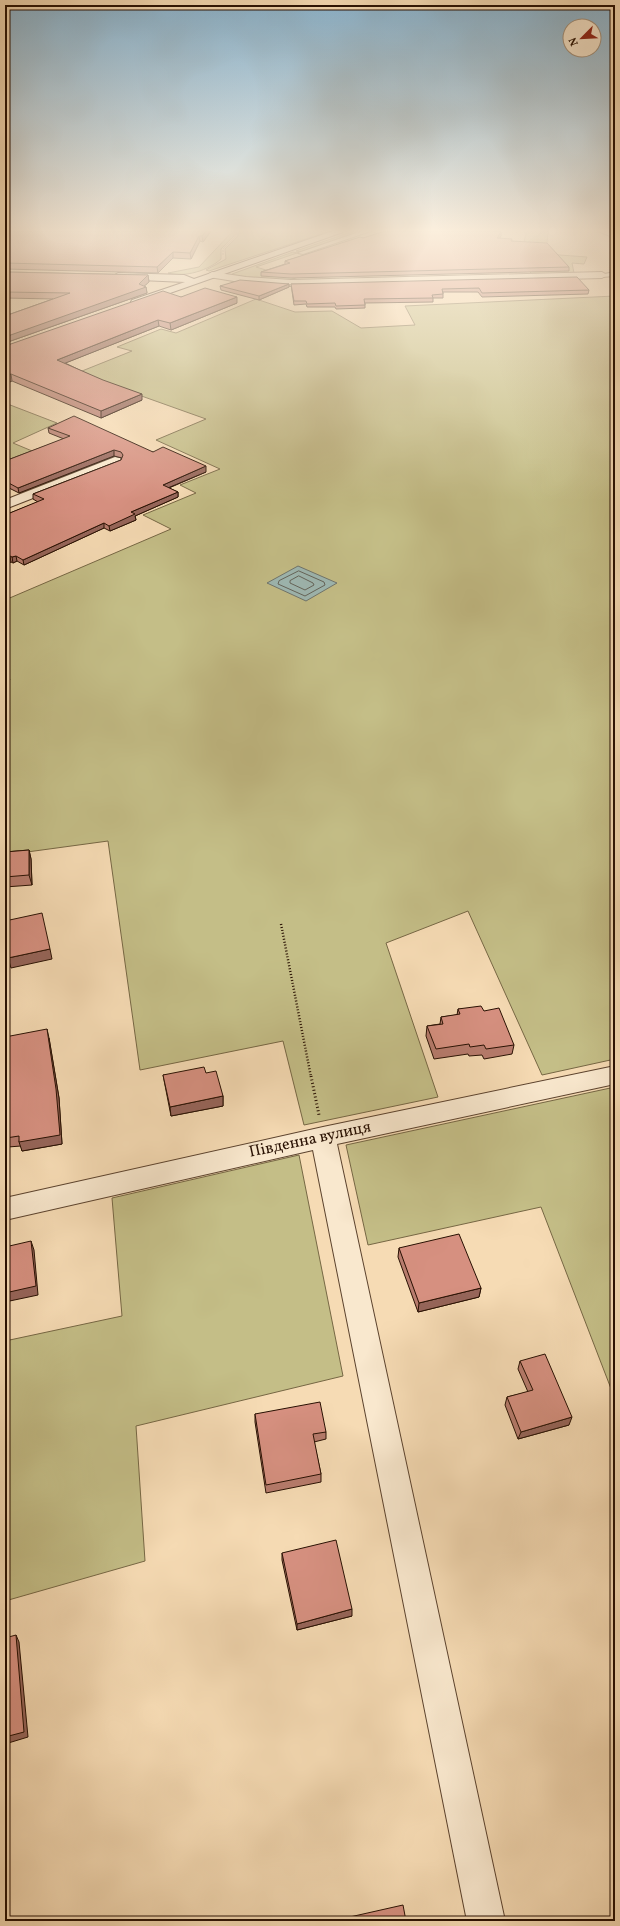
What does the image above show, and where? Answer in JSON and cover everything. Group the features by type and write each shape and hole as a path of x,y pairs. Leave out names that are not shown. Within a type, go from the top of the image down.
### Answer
{"street":[{"path":"5,505 115,461"},
{"name":"Південна вулиця","path":"5,1209 323,1137 615,1074"},
{"path":"323,1137 486,1921"}],"path":[{"path":"615,421 612,423 612,428 615,430"},
{"path":"281,924 323,1137"}],"shaded area":[{"path":"205,321 349,321 361,328 415,325 413,321 615,321 615,1059 542,1075 468,911 386,943 438,1097 304,1125 283,1041 140,1070 108,841 5,855 5,691 10,679 5,677 5,600 171,529 143,515 196,493 180,485 220,469 156,440 206,419 77,373 132,351 117,347 161,329 176,333"},
{"path":"5,403 57,423 13,443 80,471 52,482 5,460"},
{"path":"615,1087 615,1399 541,1207 368,1245 346,1145"},
{"path":"299,1155 343,1376 136,1426 145,1561 5,1601 5,1341 122,1316 112,1198"}],"water":[{"path":"298,566 337,583 306,601 267,583"}],"building":[{"path":"5,321 50,321 5,337"},
{"path":"77,321 156,321 57,360 103,380 142,394 101,411 11,374 5,376 5,346"},
{"path":"162,321 175,321 170,323"},
{"path":"74,416 153,452 163,447 206,466 163,485 178,492 131,512 135,514 109,526 104,523 23,560 16,556 5,558 5,515 44,499 33,494 121,460 123,455 121,452 114,450 18,488 5,481 5,461 70,436 48,428"},
{"path":"29,850 29,875 5,877 5,852"},
{"path":"42,913 50,949 8,958 5,941 5,921"},
{"path":"481,1006 484,1011 499,1008 514,1045 486,1049 484,1045 470,1047 469,1044 436,1049 427,1026 443,1024 441,1017 460,1014 458,1009"},
{"path":"47,1029 56,1089 60,1135 19,1142 19,1136 6,1138 5,1097 7,1097 5,1079 5,1037"},
{"path":"204,1067 206,1073 216,1071 223,1096 170,1107 163,1075"},
{"path":"459,1234 481,1288 419,1303 399,1248"},
{"path":"31,1241 36,1286 5,1293 5,1247"},
{"path":"545,1354 572,1417 521,1432 507,1397 533,1390 520,1361"},
{"path":"320,1402 326,1432 313,1434 321,1474 266,1485 255,1414"},
{"path":"336,1540 352,1609 297,1624 282,1553"},
{"path":"16,1635 24,1732 5,1737 5,1638"},
{"path":"403,1905 406,1921 332,1921"}]}
